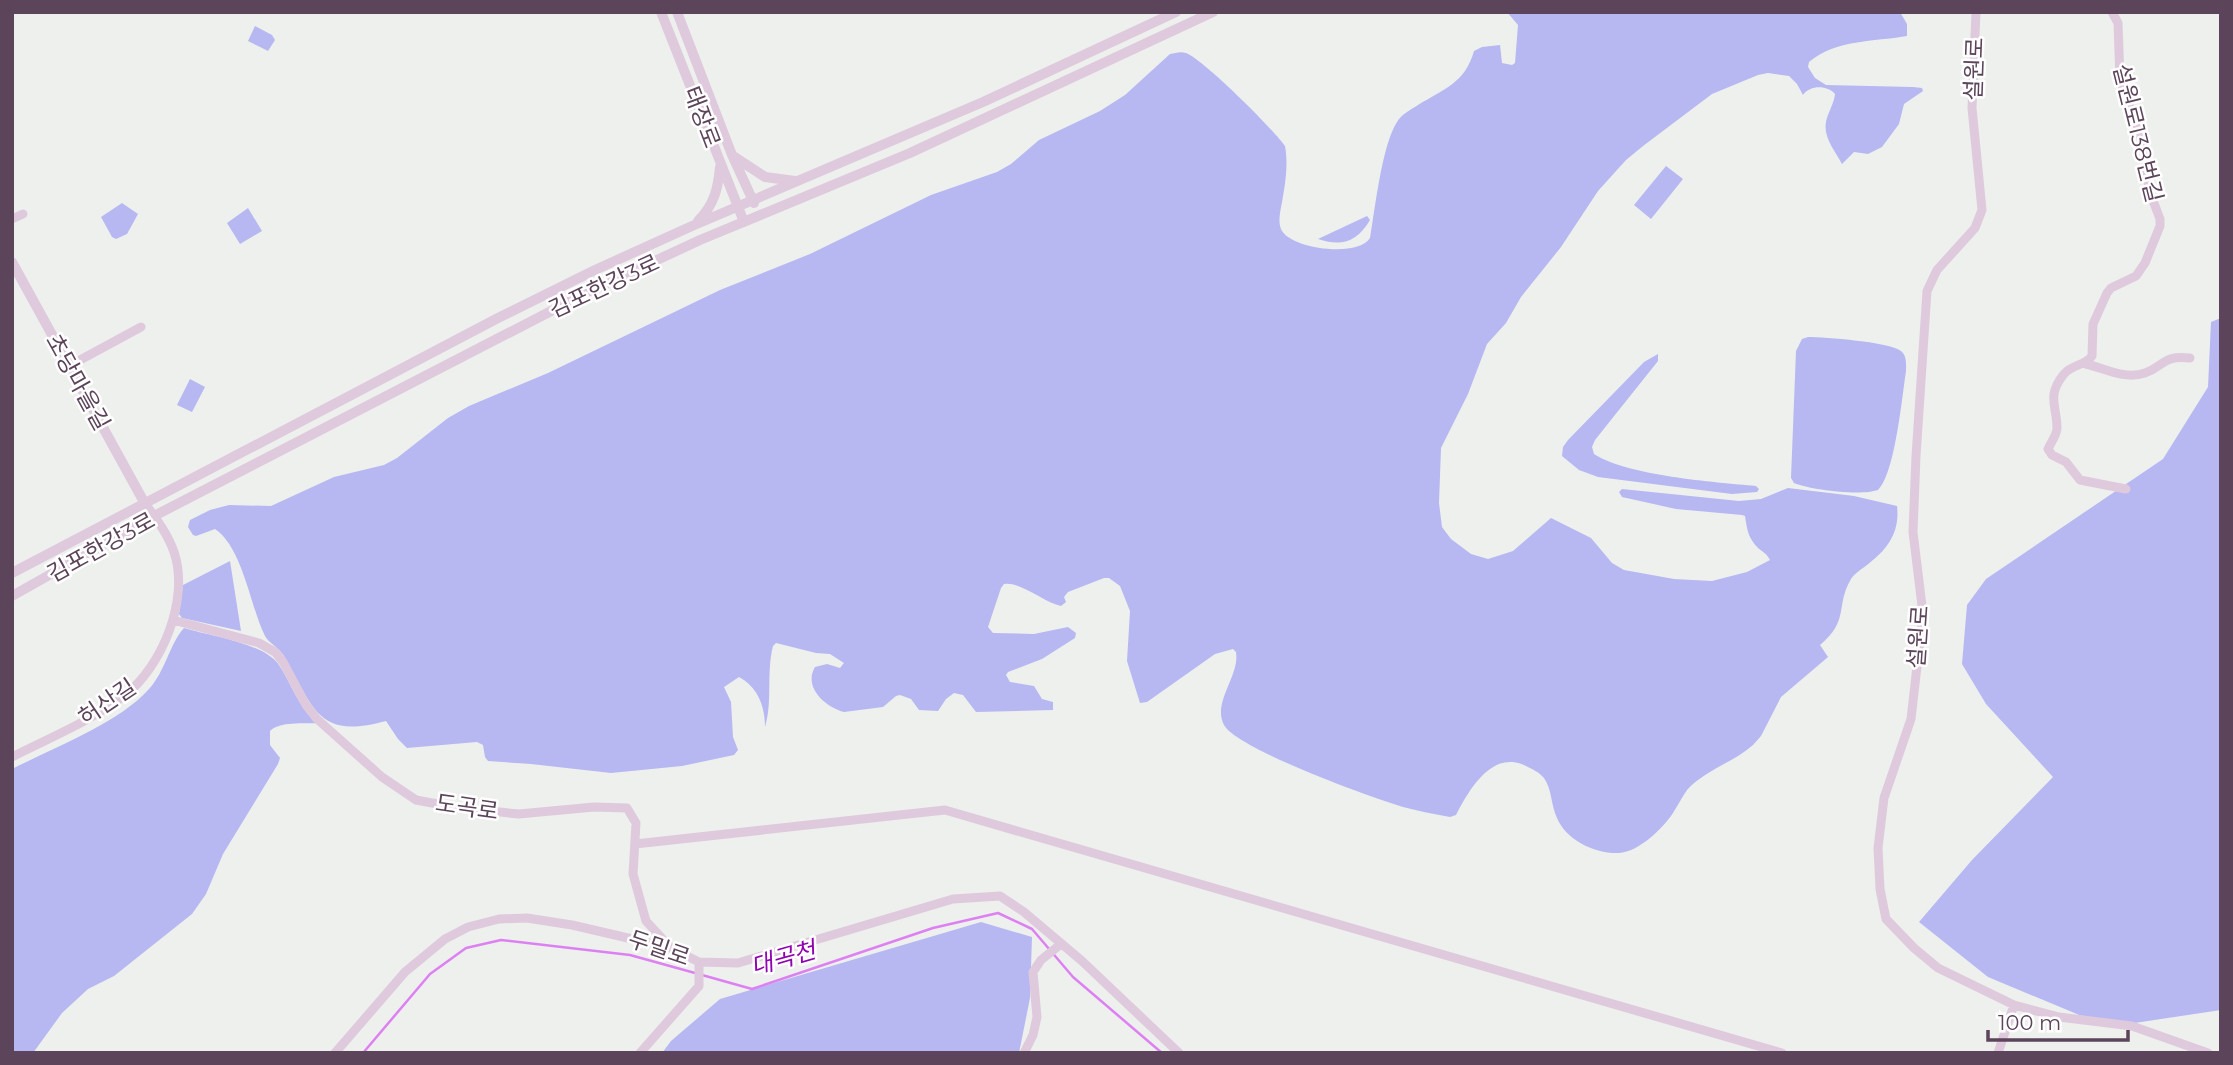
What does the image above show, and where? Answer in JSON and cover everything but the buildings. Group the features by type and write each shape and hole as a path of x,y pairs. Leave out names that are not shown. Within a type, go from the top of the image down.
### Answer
{"street":[{"name":"태장로","path":"661,12 744,222"},
{"path":"677,12 732,155 759,216"},
{"name":"김포한강3로","path":"12,572 498,318 692,226 983,102 1176,12"},
{"name":"김포한강3로","path":"12,596 154,516 505,333 611,281 910,153 1213,12"},
{"name":"설원로","path":"1976,12 1972,108 1982,210 1975,228 1937,270 1927,291 1913,532 1923,614 1911,719 1884,798 1878,848 1880,889 1886,919 1938,968 2014,1005 2059,1017 2132,1026 2208,1053"},
{"name":"설원로138번길","path":"2086,364 2092,356 2093,324 2106,293 2110,288 2136,276 2160,226 2149,190 2145,149 2120,80 2119,23 2112,12"},
{"path":"732,155 765,177 797,181"},
{"path":"692,226 708,212 713,203 720,164"},
{"path":"12,219 23,214"},
{"name":"초당마을길","path":"12,262 145,502"},
{"path":"69,366 141,327"},
{"path":"2126,489 2080,480 2066,462 2048,451 2056,431 2052,405 2056,390 2067,371 2074,366 2086,364 2105,371 2141,374 2170,358 2190,358"},
{"name":"허산길","path":"12,757 108,707 127,694 152,667 173,620 178,585 171,544 145,502"},
{"name":"도곡로","path":"173,620 269,647 280,657 310,712 382,777 416,800 459,808 519,814 594,807 627,808 636,823 635,844"},
{"path":"671,948 646,921 633,874 635,844 945,810 1782,1053"},
{"name":"두밀로","path":"335,1053 405,972 445,939 468,927 499,919 527,918 616,933 671,948 699,965 738,963 953,899 1000,896 1024,912 1179,1053"},
{"path":"1024,1053 1034,1035 1037,1017 1033,972 1059,946"},
{"path":"640,1053 699,986 699,965"},
{"path":"1998,1053 2014,1005"}],"shaded area":[{"path":"1507,12 1900,12 1907,24 1907,36 1843,45 1820,55 1809,62 1808,67 1815,78 1826,85 1913,87 1922,88 1923,91 1904,104 1899,124 1882,147 1868,154 1854,152 1842,164 1826,133 1826,122 1835,94 1832,91 1814,88 1803,95 1789,76 1768,73 1712,94 1626,160 1598,191 1561,247 1521,297 1506,323 1487,344 1468,394 1441,448 1439,503 1442,527 1451,539 1471,554 1488,559 1513,551 1551,518 1591,538 1612,563 1624,570 1674,579 1712,581 1747,572 1770,560 1752,541 1745,516 1676,509 1622,497 1619,492 1622,489 1739,501 1761,499 1788,488 1854,496 1897,506 1897,524 1891,539 1881,553 1851,579 1839,620 1820,645 1828,657 1781,697 1761,736 1753,745 1694,783 1657,832 1627,852 1600,851 1574,839 1557,818 1544,778 1526,766 1514,762 1492,767 1475,784 1456,815 1450,817 1403,807 1364,794 1253,747 1234,735 1224,725 1221,716 1221,707 1236,661 1236,652 1233,649 1215,654 1147,702 1140,703 1127,661 1130,611 1120,586 1109,578 1068,592 1064,597 1066,602 1061,606 1017,586 1004,584 1001,588 988,627 993,633 1034,634 1068,627 1076,633 1075,638 1042,659 1006,675 1010,682 1034,686 1042,699 1053,702 1053,710 976,712 963,695 954,693 938,711 919,710 911,699 900,695 883,707 844,712 823,701 814,689 812,674 815,667 827,664 840,668 844,663 830,654 776,643 771,656 769,707 765,727 762,705 756,692 746,681 739,677 724,687 731,702 733,737 738,750 734,755 682,766 611,773 488,761 483,745 477,742 407,748 386,721 349,727 326,719 317,711 283,655 265,636 239,563 225,538 215,529 196,536 188,527 190,520 210,510 229,505 271,506 334,477 384,465 448,418 469,406 548,373 720,290 810,254 931,195 997,172 1011,164 1039,140 1100,111 1125,95 1170,54 1180,52 1195,58 1253,111 1285,146 1285,184 1279,221 1287,236 1297,242 1324,248 1352,248 1363,244 1370,238 1383,161 1397,122 1459,78 1474,51 1482,47 1500,45 1502,63 1515,63 1518,25"},
{"path":"255,26 272,35 275,40 268,51 248,41"},
{"path":"1666,166 1683,179 1651,219 1634,205"},
{"path":"122,203 138,214 127,234 116,239 112,237 101,217"},
{"path":"248,208 262,231 240,244 227,223"},
{"path":"1367,216 1370,220 1365,227 1348,241 1318,239"},
{"path":"2221,318 2221,1010 2108,1027 1988,977 1919,922 1972,860 2053,777 1986,704 1962,664 1967,605 1986,579 2163,459 2208,387 2211,322"},
{"path":"1808,337 1884,345 1901,351 1904,355 1906,371 1897,434 1889,468 1878,490 1824,490 1802,486 1794,483 1791,478 1796,351 1802,339"},
{"path":"1658,354 1658,361 1595,440 1592,447 1594,454 1609,462 1649,473 1756,486 1759,489 1757,492 1732,494 1598,477 1579,470 1562,456 1563,447 1568,440 1644,362"},
{"path":"190,379 205,387 192,412 177,405"},
{"path":"230,561 241,631 182,618 179,614 183,585"},
{"path":"184,628 236,641 272,657 305,710 317,723 286,724 270,731 270,745 280,758 278,764 223,854 206,894 192,914 114,976 88,989 62,1013 33,1053 12,1053 12,769 103,724 136,701 155,682"},
{"path":"981,922 1032,937 1030,998 1019,1053 662,1053 671,1041 720,999"}],"waterway":[{"name":"대곡천","path":"702,975 752,989 933,928 998,913 1032,929 1073,977 1162,1053"},
{"name":"대곡천","path":"363,1053 430,974 466,948 501,940 630,955 695,973"}]}
